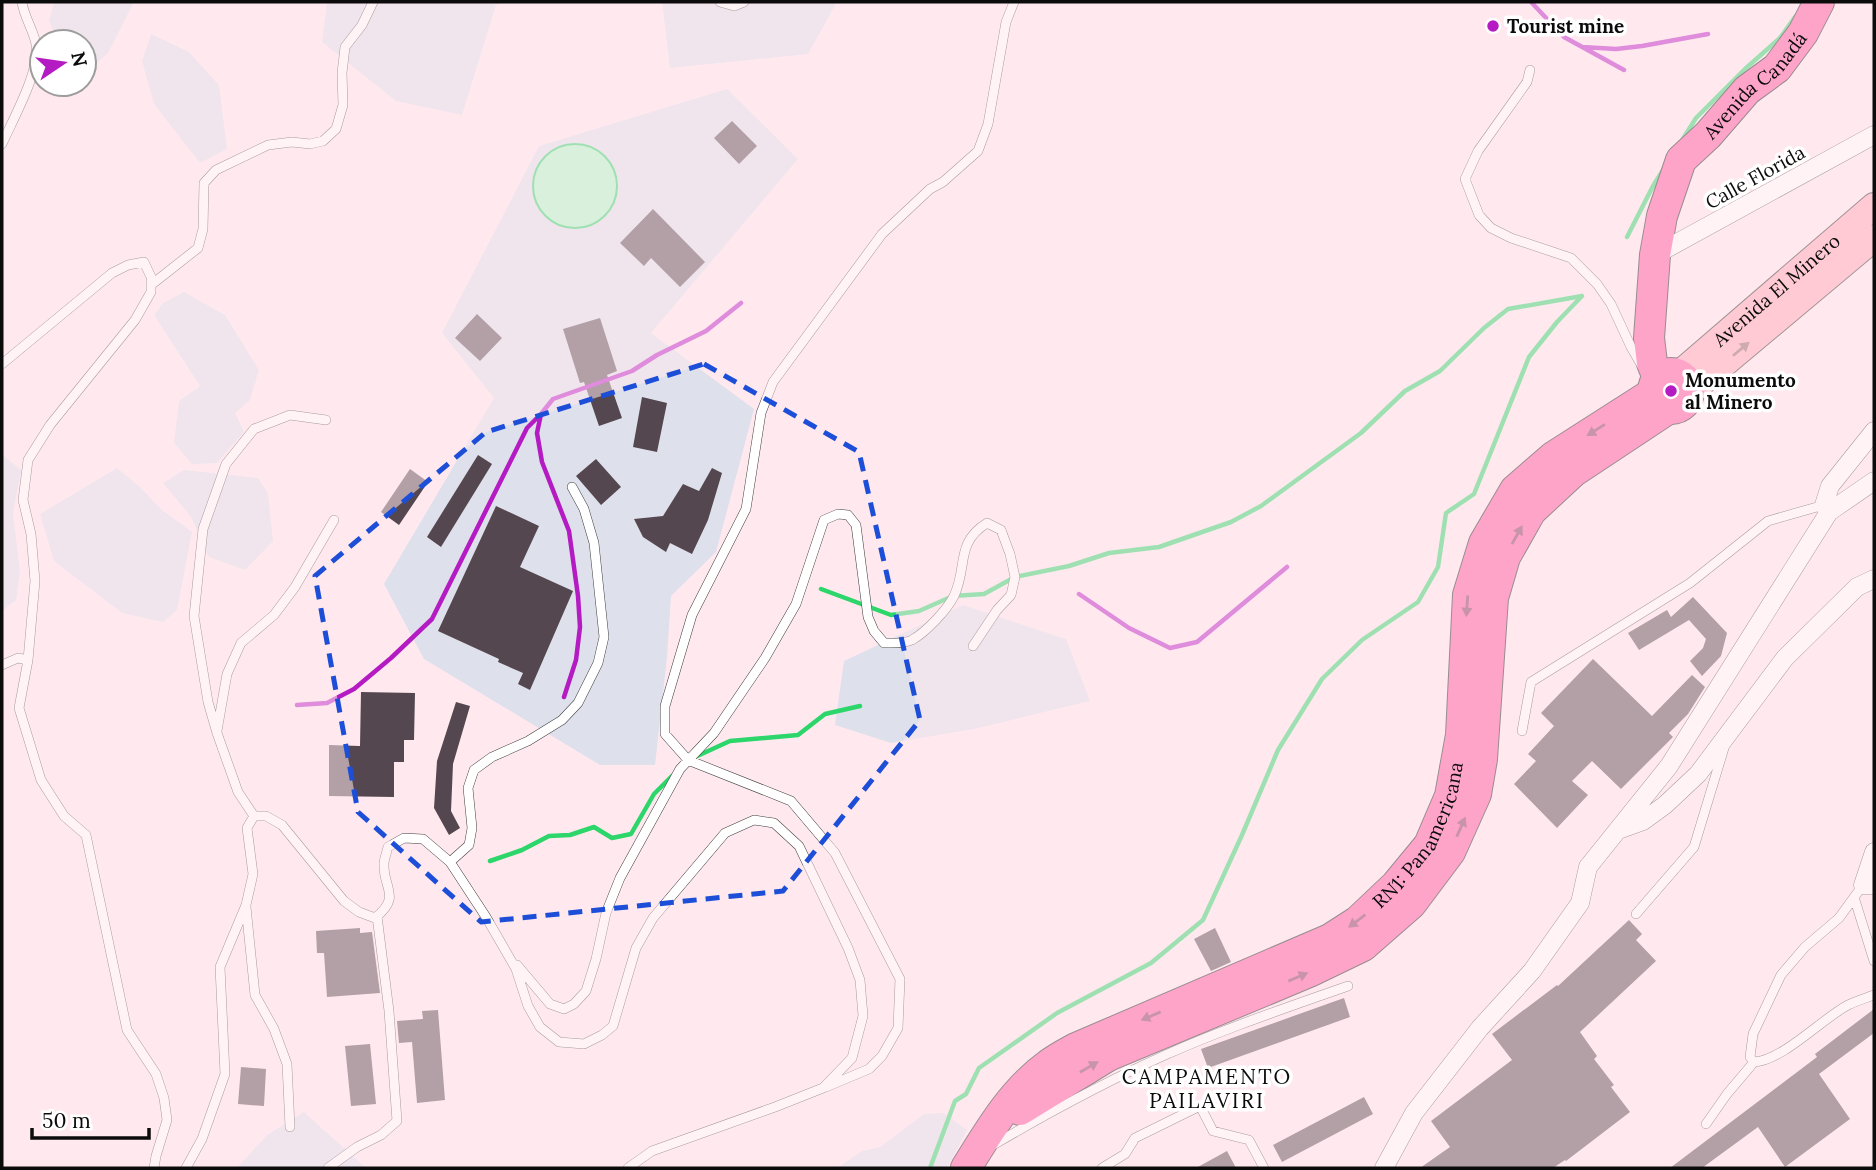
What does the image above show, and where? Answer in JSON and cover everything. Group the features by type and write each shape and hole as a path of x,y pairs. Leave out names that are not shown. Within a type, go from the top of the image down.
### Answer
{"highway":[{"name":"Avenida Canadá","path":"1655,255 1662,216 1681,160 1708,135 1747,90 1777,68 1803,33 1819,2"},
{"path":"1655,255 1649,338 1652,363 1667,389"},
{"name":"RN1: Panamericana","path":"970,1162 990,1129 1019,1092 1048,1065 1076,1048 1330,939 1359,921 1396,885 1429,845 1450,796 1461,735 1468,595 1484,543 1515,490 1553,457 1667,389"}],"main road":[{"name":"Avenida El Minero","path":"1667,389 1874,206"},
{"name":"Avenida El Minero","path":"1667,389 1874,238"}],"street":[{"name":"Calle Florida","path":"1655,255 1874,135"},
{"path":"1384,1168 1415,1113 1479,1028 1532,971 1580,904 1588,867 1668,766 1827,509 1830,486 1874,431"},
{"path":"1827,509 1874,481"},
{"path":"1617,830 1643,821 1665,805 1698,774 1785,657 1857,587 1874,579"},
{"path":"1864,889 1874,852"}],"lane":[{"path":"2,144 30,82 37,57 36,42 22,2"},
{"path":"151,285 198,248 203,229 204,183 216,170 268,145 292,142 310,145 323,141 336,129 343,105 342,73 345,47 362,24 373,2"},
{"path":"720,2 733,6 744,2"},
{"path":"628,1168 652,1150 775,1107 869,1069 882,1056 898,1028 900,979 835,853 790,801 688,760 665,734 665,706 692,615 746,509 761,413 773,382 882,234 930,189 943,182 978,151 988,124 1006,23 1014,2"},
{"path":"1530,70 1527,82 1478,151 1465,179 1479,215 1491,228 1511,238 1571,258 1597,284 1611,304 1631,347 1667,389"},
{"path":"2,365 112,273 128,265 144,262 151,278 151,292 135,320 50,425 27,460 23,500 31,534 34,581 28,660 19,708 41,780 64,816 86,835 127,1030 156,1074 164,1098 167,1121 154,1168"},
{"path":"254,816 238,792 208,702 194,616 202,529 226,464 254,429 290,415 326,420"},
{"path":"450,862 469,845 472,828 468,788 474,771 492,757 528,741 562,720 578,704 598,663 604,637 594,542 584,509 572,487"},
{"path":"1522,731 1531,682 1690,583 1768,521 1827,509"},
{"path":"507,954 550,1004 564,1009 574,1004 586,991 606,913 620,878 680,769 714,733 765,658 796,604 824,520 838,514 848,516 856,525 868,617 874,631 884,643 911,641 934,622 953,596 967,541 975,530 987,523 1001,530 1015,577 1011,595 997,610 973,646"},
{"path":"217,733 227,674 241,643 274,615 295,587 334,520"},
{"path":"2,665 18,658 28,660"},
{"path":"1636,914 1694,846 1729,733"},
{"path":"254,816 266,816 282,825 344,901 359,912 375,918 385,910 390,893 384,865 388,847 404,838 424,839 450,862 507,954 516,969 528,1006 540,1027 559,1042 584,1044 613,1027 636,948 653,918 725,833 754,820 774,822 799,846 848,948 860,980 863,1016 852,1058 824,1088"},
{"path":"186,1168 202,1139 225,1073 220,967 246,905 253,874 247,828 254,816"},
{"path":"1864,889 1874,961"},
{"path":"1754,1062 1749,1056 1753,1034 1781,975 1805,947 1839,918 1864,889"},
{"path":"246,905 255,995 274,1030 287,1064 290,1127"},
{"path":"328,1168 357,1147 381,1135 397,1121 377,916"},
{"path":"970,1162 1044,1115 1163,1055 1348,986"},
{"path":"1706,1124 1754,1062 1762,1062 1799,1040 1847,1005 1874,995"},
{"path":"1102,1168 1125,1154 1135,1138 1200,1107 1213,1131 1249,1140 1264,1168"}],"highlighted area":[{"path":"704,364 859,452 920,720 783,891 481,922 358,812 315,576 486,432"}],"shaded area":[{"path":"54,2 133,4 108,53 98,62 98,28 52,28 49,20"},
{"path":"327,2 502,2 496,5 462,115 396,101 322,42"},
{"path":"662,2 837,2 808,54 670,68"},
{"path":"151,34 189,52 219,85 227,149 200,163 154,104 142,61"},
{"path":"727,89 798,159 651,333 754,409 716,552 671,596 655,765 600,765 424,659 384,584 494,398 442,333 539,146"},
{"path":"575,144 598,151 610,163 617,186 610,209 598,221 575,228 552,221 540,209 533,186 540,163 552,151"},
{"path":"184,292 225,315 259,370 250,400 235,413 244,432 217,463 192,464 174,443 179,401 200,386 154,315 163,303"},
{"path":"2,454 21,470 13,513 20,572 16,600 2,611"},
{"path":"117,468 162,510 192,532 177,610 163,622 122,613 54,561 40,514"},
{"path":"184,470 258,478 268,493 273,541 245,570 209,557 191,517 163,483"},
{"path":"963,605 1066,639 1090,701 974,729 891,743 835,725 844,661"},
{"path":"304,1112 366,1168 237,1168 267,1135"},
{"path":"944,1113 967,1130 947,1168 837,1168 862,1151 880,1147 924,1114"}],"building":[{"path":"732,121 757,146 739,164 714,138"},
{"path":"653,209 705,262 680,287 651,258 644,266 620,243"},
{"path":"477,314 502,338 480,361 455,338"},
{"path":"600,318 617,371 607,375 622,418 599,426 584,382 580,383 563,329"},
{"path":"642,397 667,403 657,452 633,447"},
{"path":"478,455 492,464 441,547 427,537"},
{"path":"596,459 621,487 601,505 576,476"},
{"path":"712,468 722,473 708,520 692,554 670,543 666,552 643,537 634,519 663,516 683,484 699,491"},
{"path":"410,469 428,482 399,525 381,512"},
{"path":"496,506 539,526 520,567 573,591 530,690 518,684 523,673 438,631"},
{"path":"1693,597 1727,633 1721,656 1702,676 1690,661 1703,648 1706,639 1689,620 1639,650 1628,633 1667,610 1671,617"},
{"path":"1593,659 1652,716 1692,675 1705,687 1688,714 1669,733 1673,737 1621,789 1592,761 1572,781 1588,795 1557,828 1514,784 1536,761 1528,754 1554,726 1541,713"},
{"path":"361,692 415,693 414,740 404,740 404,762 394,762 394,797 329,796 329,745 360,746"},
{"path":"456,702 470,706 453,764 451,811 460,828 449,835 434,808 437,761"},
{"path":"1629,920 1642,934 1636,940 1656,961 1580,1032 1597,1056 1594,1059 1614,1085 1611,1087 1630,1112 1553,1168 1420,1168 1450,1147 1431,1121 1512,1060 1492,1034 1558,986"},
{"path":"360,928 360,933 372,932 380,993 327,997 324,953 317,953 316,931"},
{"path":"1215,928 1231,962 1211,971 1194,939"},
{"path":"1344,998 1350,1017 1208,1068 1201,1049"},
{"path":"1874,1009 1874,1033 1819,1074 1850,1119 1785,1167 1758,1127 1702,1168 1670,1168 1817,1057 1815,1054"},
{"path":"438,1010 445,1100 417,1103 412,1042 399,1043 397,1021 423,1019 422,1011"},
{"path":"370,1044 376,1104 351,1106 345,1046"},
{"path":"241,1067 266,1069 264,1106 238,1104"},
{"path":"1364,1097 1373,1114 1282,1162 1273,1145"},
{"path":"1227,1151 1236,1168 1196,1168"}],"waterway":[{"path":"1681,142 1696,118 1780,38 1795,17"},
{"path":"1627,237 1663,170"},
{"path":"821,589 891,615 919,611 953,596 984,594 1015,577 1069,566 1109,553 1159,547 1231,522 1261,506 1361,433 1405,391 1440,371 1484,328 1508,309 1582,296"},
{"path":"930,1168 955,1101 966,1094 979,1068 1057,1013 1151,963 1203,920 1278,750 1322,679 1362,640 1418,602 1438,567 1446,513 1474,494 1529,357 1582,296"},
{"path":"695,757 730,741 798,735 825,714 860,706"},
{"path":"490,861 522,850 549,836 570,835 594,827 612,838 631,834 654,794 672,776"}],"railway":[{"path":"1532,3 1564,37 1624,70"},
{"path":"1582,47 1616,49 1708,34"},
{"path":"564,697 576,660 580,627 578,596 569,531 542,462 537,433 541,414 553,399 632,371 657,355 706,331 741,303"},
{"path":"297,705 327,703 354,689 432,619 527,428 541,414"},
{"path":"1079,594 1129,628 1170,648 1197,642 1287,567"}],"place":[{"name":"Tourist mine","path":"1493,26"},
{"name":"Monumento al Minero","path":"1671,391"}],"district":[{"name":"CAMPAMENTO PAILAVIRI","path":"1207,1088"}]}
